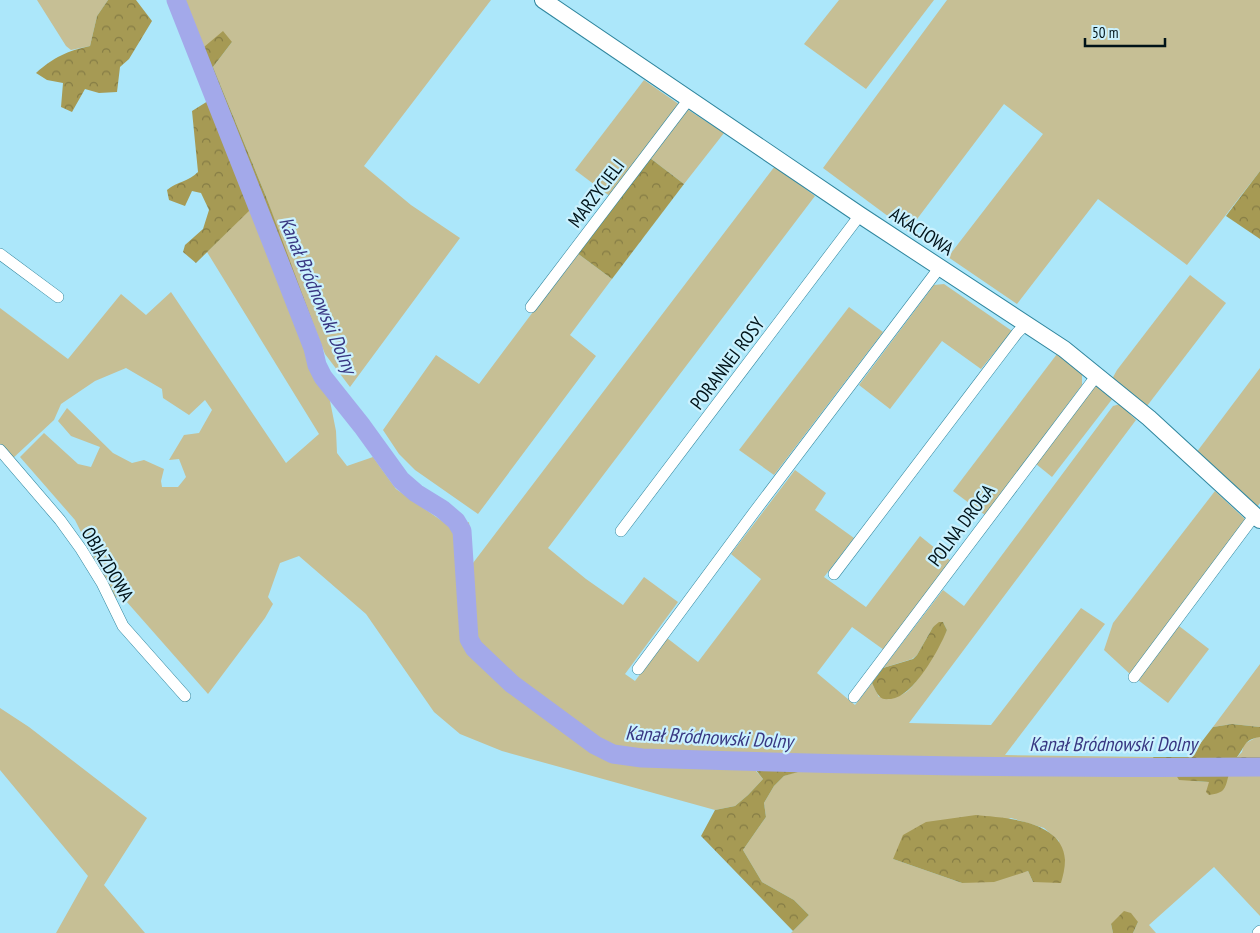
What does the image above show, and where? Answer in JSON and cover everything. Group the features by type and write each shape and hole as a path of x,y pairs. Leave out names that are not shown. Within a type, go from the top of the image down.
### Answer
{"street":[{"name":"AKACJOWA","path":"543,0 860,215 1026,324 1097,375 1149,418 1257,518"},
{"name":"MARZYCIELI","path":"531,307 689,99"},
{"name":"PORANNEJ ROSY","path":"621,531 860,215"},
{"path":"0,254 58,297"},
{"path":"638,669 754,511 940,266"},
{"path":"834,574 1017,333 1026,324"},
{"name":"POLNA DROGA","path":"854,697 1097,375"},
{"name":"OBJAZDOWA","path":"0,450 60,520 81,549 102,583 123,626 185,696"},
{"path":"1134,677 1257,518"}],"shaded area":[{"path":"37,0 108,0 97,16 90,46 71,50 66,46"},
{"path":"185,0 491,0 364,166 411,205 460,238 350,387 325,354 267,199 213,67 232,42 204,47"},
{"path":"839,0 934,0 866,89 804,44"},
{"path":"947,0 1260,0 1260,171 1187,265 1098,199 1017,304 948,257 1043,134 1004,104 908,231 823,168"},
{"path":"644,80 680,105 611,197 575,170"},
{"path":"687,109 724,133 684,184 650,158"},
{"path":"775,166 815,196 548,548 586,579 623,605 644,577 678,602 625,674 635,681 667,638 698,662 761,579 731,554 795,470 826,493 815,510 854,538 824,577 866,607 920,536 951,561 884,650 852,627 817,673 855,705 872,683 879,697 903,694 921,675 939,645 947,630 943,622 933,627 917,655 912,659 883,668 943,590 964,606 1113,406 1120,404 1136,420 909,723 991,725 1081,608 1105,624 1005,755 1153,757 1159,774 1176,775 1194,781 1209,782 1229,774 1260,774 1260,916 1214,867 1149,925 1156,933 1133,933 1138,922 1111,924 1113,933 791,933 809,915 794,900 762,882 743,850 766,817 764,803 774,786 784,776 796,772 755,770 763,779 748,795 735,806 715,810 502,751 460,734 434,712 366,614 299,556 280,563 268,597 273,604 265,618 208,694 126,601 113,596 75,520 20,457 44,433 78,464 91,467 100,447 71,436 58,421 67,408 113,453 132,463 144,460 164,469 161,481 162,487 178,487 186,477 179,459 169,460 184,435 199,433 212,410 205,400 189,415 163,398 162,389 126,368 95,381 61,404 54,420 11,460 0,445 0,308 68,359 121,294 146,315 171,292 286,463 319,434 207,252 252,207 302,342 329,396 336,431 337,453 347,466 373,457 396,489 455,530 469,522 473,563","holes":["1011,818 1044,828 1059,841 1033,882 1028,871 962,883 893,859"]},
{"path":"577,253 612,279 570,335 596,356 478,514 415,470 399,454 383,430 436,355 479,384"},
{"path":"1190,275 1226,303 1147,406 1112,379"},
{"path":"944,284 1012,331 981,369 942,341 890,409 859,385 934,285"},
{"path":"849,307 883,332 774,475 739,450"},
{"path":"1057,354 1082,373 1082,385 985,515 953,491"},
{"path":"1260,368 1260,503 1257,507 1196,453"},
{"path":"1096,384 1113,398 1052,477 1036,464"},
{"path":"1215,491 1247,521 1130,674 1104,650 1113,623"},
{"path":"1179,626 1209,649 1168,703 1138,680"},
{"path":"1260,664 1260,727 1232,724 1213,727"},
{"path":"0,708 29,727 147,818 104,885 145,933 56,933 88,876 0,770"},
{"path":"1260,737 1260,757 1237,757 1242,752 1244,744"}],"green space":[{"path":"108,0 136,0 152,21 129,59 120,67 117,92 99,93 85,89 72,112 61,107 63,83 47,80 36,73 61,55 90,46 97,16"},
{"path":"168,0 185,0 204,47 223,31 232,42 213,67 267,199 316,331 302,342 252,208 196,263 183,252 185,245 203,229 209,210 201,193 192,191 185,206 169,200 167,190 198,172 192,111 208,101"},
{"path":"650,158 684,184 612,279 577,253"},
{"path":"1260,171 1260,239 1226,216"},
{"path":"939,622 943,622 947,630 932,660 916,682 899,696 891,699 881,698 872,683 883,668 913,659 933,627"},
{"path":"1232,724 1260,727 1260,737 1250,740 1237,757 1260,757 1260,774 1229,774 1224,789 1219,793 1209,795 1206,792 1209,782 1179,780 1176,775 1159,774 1153,757 1190,757 1213,727"},
{"path":"755,769 798,772 784,776 774,786 764,803 766,817 743,850 762,882 794,900 809,915 793,931 701,836 715,810 735,806 763,779"},
{"path":"976,815 1016,820 1031,824 1044,829 1054,837 1062,847 1065,860 1061,883 1033,882 1028,871 994,882 962,883 893,859 903,835 926,822"},
{"path":"1124,911 1131,913 1138,922 1133,933 1113,933 1111,924"}],"waterway":[{"name":"Kanał Bródnowski Dolny","path":"176,0 323,377 362,426 401,480 416,493 442,509 456,521 462,531 469,639 474,648 512,684 595,745 613,754 642,758 951,766 1260,767"}]}
